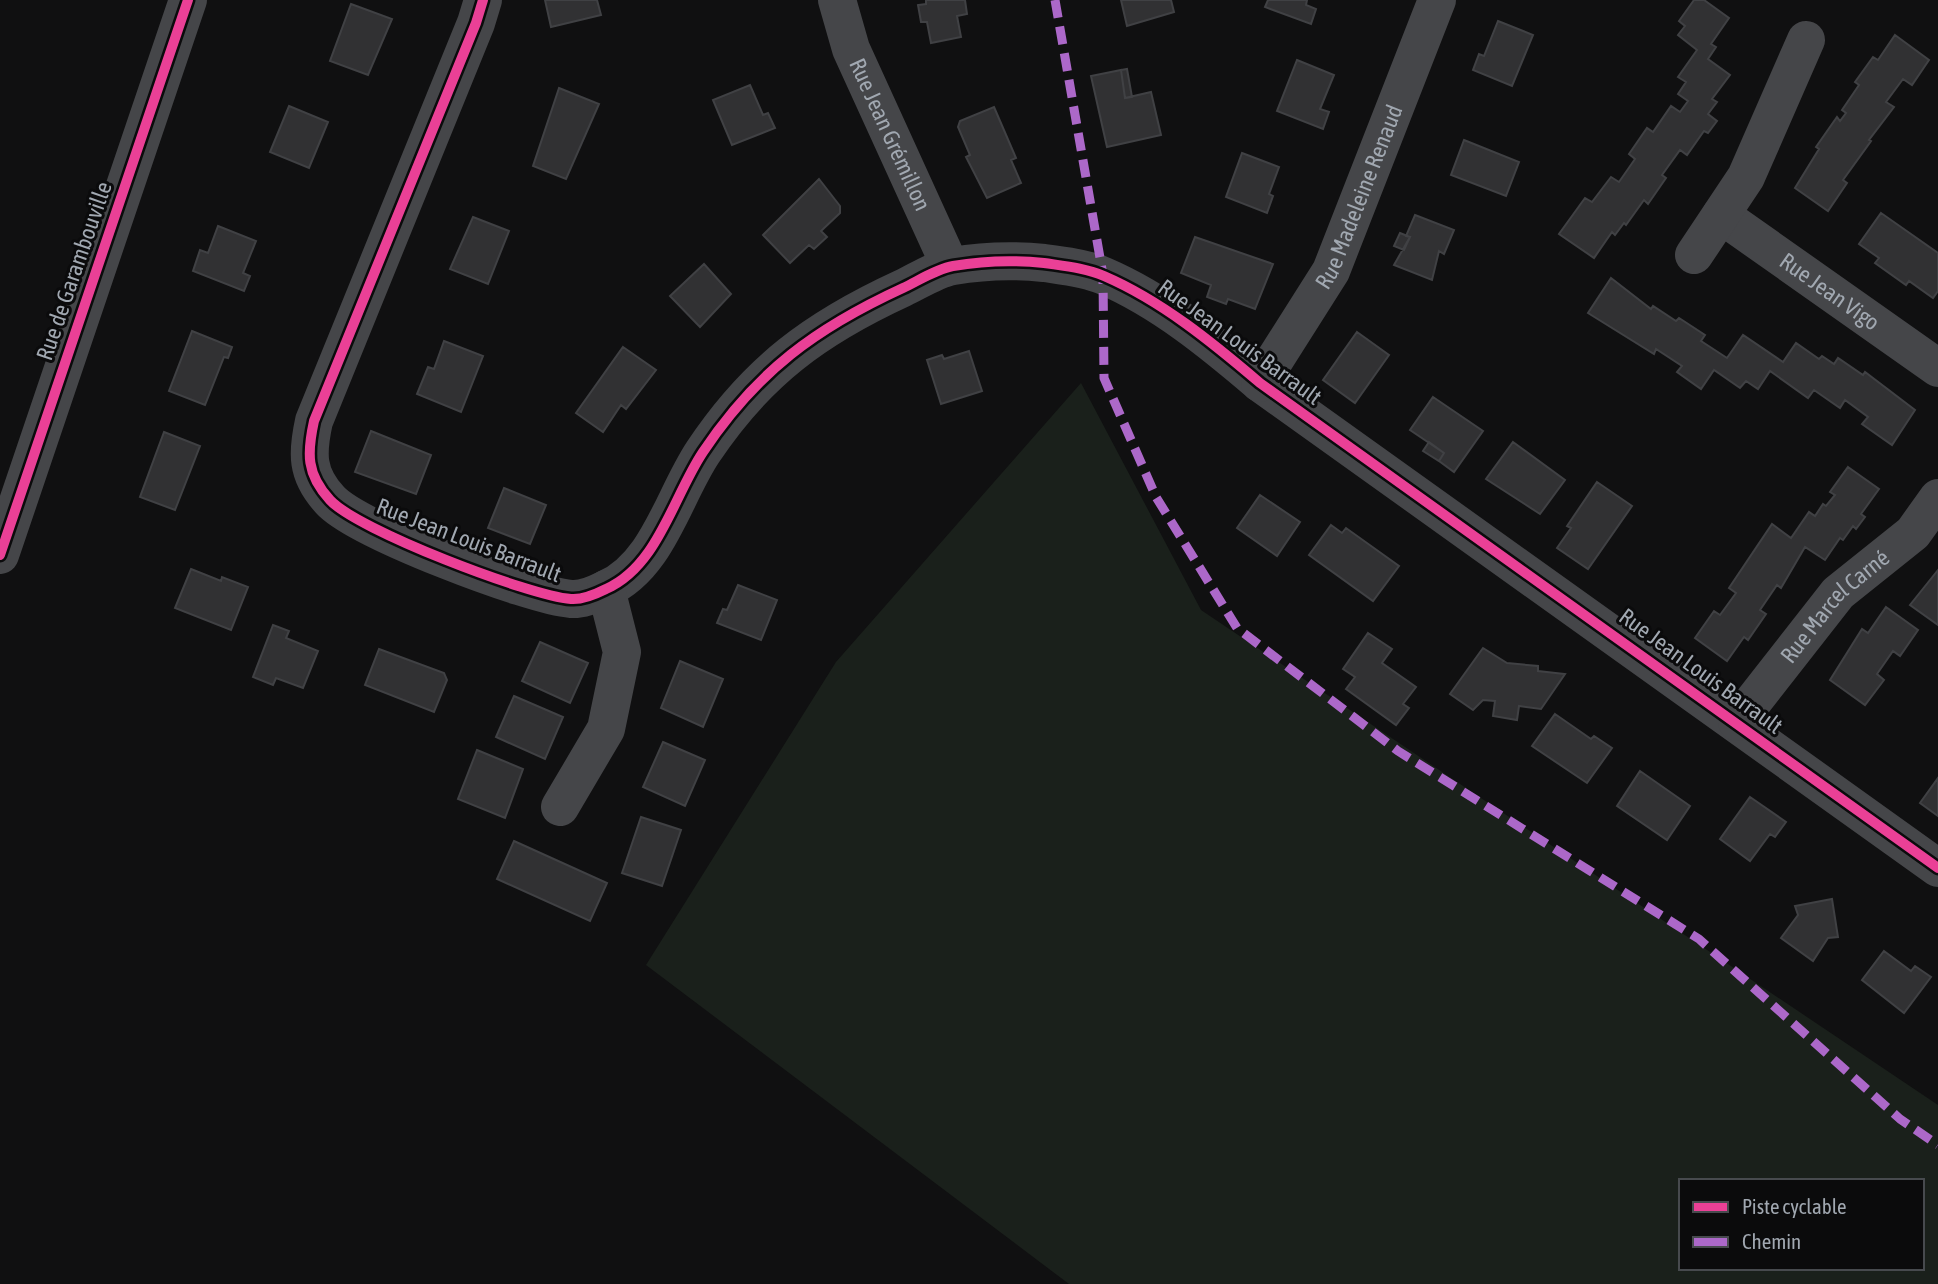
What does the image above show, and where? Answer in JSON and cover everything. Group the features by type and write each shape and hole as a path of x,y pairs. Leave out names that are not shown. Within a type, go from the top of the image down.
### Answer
{"street":[{"name":"Rue de Garambouville","path":"0,555 188,0"},
{"name":"Rue Jean Louis Barrault","path":"483,0 314,421 307,452 314,476 330,500 351,517 383,533 543,596 576,600 629,577 648,553 702,454 733,411 766,374 806,341 851,312 950,266 1025,261 1069,266 1103,275 1210,340 1260,383 1938,868"},
{"name":"Rue Jean Grémillon","path":"837,0 851,49 950,266"},
{"name":"Rue Madeleine Renaud","path":"1260,383 1331,271 1437,0"},
{"path":"1694,255 1746,177 1806,40"},
{"name":"Rue Jean Vigo","path":"1721,215 1938,368"},
{"name":"Rue Marcel Carné","path":"1737,722 1838,593 1913,533 1938,498"},
{"path":"560,807 606,729 617,678 622,652 606,589"}],"shaded area":[{"path":"1081,383 1201,610 1938,1105 1938,1284 1069,1284 646,965 836,662"}],"building":[{"path":"545,0 597,0 601,15 551,27"},
{"path":"926,0 965,0 967,14 957,16 961,37 931,43 927,22 921,22 918,5 926,4"},
{"path":"1121,0 1171,0 1174,12 1127,26"},
{"path":"1268,0 1307,0 1306,5 1316,9 1311,24 1265,7"},
{"path":"1694,0 1704,0 1729,18 1711,44 1716,47 1708,59 1730,75 1712,99 1717,102 1708,114 1717,121 1708,133 1704,131 1687,155 1680,150 1662,175 1666,178 1648,204 1644,200 1626,225 1624,223 1615,235 1612,232 1594,258 1559,234 1585,198 1592,202 1611,177 1619,182 1635,159 1629,154 1647,128 1653,132 1671,106 1680,112 1688,101 1678,94 1686,82 1678,77 1697,50 1678,35 1685,26 1679,21"},
{"path":"351,4 392,19 368,75 330,61"},
{"path":"1498,21 1533,35 1512,86 1473,70 1479,54 1484,56"},
{"path":"1895,35 1929,60 1912,85 1903,79 1886,102 1894,107 1843,180 1847,183 1828,211 1795,188 1819,149 1816,147 1837,117 1840,121 1846,113 1842,110 1859,85 1855,82 1873,57 1878,60"},
{"path":"1297,60 1334,75 1320,109 1329,112 1323,129 1277,111"},
{"path":"1127,69 1132,97 1125,98 1121,70"},
{"path":"1121,70 1125,98 1151,92 1161,135 1107,147 1091,76"},
{"path":"750,85 763,115 768,113 775,128 732,145 713,100"},
{"path":"559,88 599,104 566,179 533,166"},
{"path":"289,106 328,122 309,168 270,152"},
{"path":"994,107 1016,158 1011,160 1021,183 987,198 966,157 970,155 958,127 960,121"},
{"path":"1464,140 1519,162 1506,196 1451,175"},
{"path":"1242,153 1279,167 1269,194 1273,196 1267,213 1226,197"},
{"path":"819,179 840,206 840,213 821,231 827,237 814,249 809,245 790,263 763,235"},
{"path":"1881,213 1938,253 1938,291 1933,298 1909,281 1906,285 1875,263 1879,258 1859,244"},
{"path":"1415,215 1454,230 1444,254 1439,251 1432,280 1394,265 1410,237 1406,236"},
{"path":"473,217 509,231 488,284 450,269"},
{"path":"218,226 256,241 243,273 250,276 244,291 193,271 200,250 208,253"},
{"path":"1400,233 1410,237 1404,250 1394,246"},
{"path":"1195,237 1273,264 1255,309 1228,299 1226,304 1207,297 1211,285 1181,273"},
{"path":"704,264 731,294 700,327 670,296"},
{"path":"1611,278 1651,309 1653,306 1676,321 1679,318 1705,335 1701,341 1727,358 1743,335 1783,362 1796,343 1819,359 1822,356 1834,364 1838,358 1863,375 1865,372 1915,410 1892,445 1862,424 1868,417 1845,400 1840,408 1814,390 1808,398 1770,371 1758,389 1746,381 1740,388 1714,370 1701,389 1677,372 1682,366 1656,349 1654,354 1588,313"},
{"path":"192,331 232,347 228,358 224,357 205,405 169,391"},
{"path":"1357,332 1389,355 1355,403 1323,380"},
{"path":"444,341 483,356 461,412 417,394 428,367 434,369"},
{"path":"623,347 656,370 626,409 621,405 603,432 576,413"},
{"path":"969,351 982,391 941,404 927,360 942,355 944,359"},
{"path":"1433,397 1483,431 1454,472 1439,461 1444,453 1410,430"},
{"path":"371,431 431,455 416,494 355,472"},
{"path":"164,432 200,446 175,510 140,497"},
{"path":"1429,442 1444,453 1439,461 1423,451"},
{"path":"1513,442 1565,480 1540,514 1486,479"},
{"path":"1848,467 1879,489 1861,514 1865,517 1856,529 1853,526 1843,540 1840,538 1825,560 1805,547 1781,588 1777,585 1760,610 1766,614 1748,640 1744,637 1727,661 1695,638 1714,611 1720,615 1736,593 1729,588 1772,524 1791,538 1809,512 1815,516 1823,504 1826,506 1835,495 1830,492"},
{"path":"1597,482 1632,506 1588,569 1557,548 1571,528 1567,526"},
{"path":"504,488 546,505 530,544 488,528"},
{"path":"1260,495 1300,522 1277,556 1237,528"},
{"path":"1331,525 1342,533 1346,528 1399,566 1373,601 1309,555"},
{"path":"191,569 221,581 222,577 248,587 231,630 175,608"},
{"path":"1938,570 1938,625 1910,605"},
{"path":"738,585 777,600 761,640 717,623 723,609 727,610"},
{"path":"1886,607 1918,630 1900,656 1893,651 1877,674 1884,680 1865,705 1830,680 1862,629 1868,633"},
{"path":"273,625 289,631 286,638 318,651 303,688 276,678 273,685 253,677"},
{"path":"1368,633 1392,649 1382,663 1416,687 1403,704 1409,708 1396,725 1346,689 1355,677 1343,669"},
{"path":"540,642 588,663 570,703 522,681"},
{"path":"1483,648 1507,663 1538,666 1538,671 1565,674 1541,709 1519,706 1517,720 1493,716 1495,701 1483,700 1473,710 1450,694"},
{"path":"379,649 444,673 447,680 434,712 365,685"},
{"path":"680,661 723,679 703,727 661,708"},
{"path":"514,696 563,717 545,759 496,737"},
{"path":"1555,714 1591,739 1594,736 1612,748 1587,783 1532,746"},
{"path":"663,742 705,760 685,806 643,787"},
{"path":"477,750 523,769 505,818 458,799"},
{"path":"1640,771 1690,806 1667,840 1617,806"},
{"path":"1938,778 1938,816 1920,803"},
{"path":"1750,797 1786,822 1775,837 1770,834 1750,861 1720,839"},
{"path":"641,817 681,830 662,886 622,873"},
{"path":"514,841 607,883 590,921 497,879"},
{"path":"1832,899 1838,937 1828,938 1813,961 1781,938 1798,915 1795,906"},
{"path":"1884,951 1911,971 1915,966 1931,977 1904,1013 1862,980"}],"marked path":[{"path":"1055,0 1103,275 1104,378 1156,497 1237,628 1398,751 1699,939 1900,1119 1938,1145"}],"cycle path":[{"path":"0,555 188,0"},
{"path":"483,0 314,421 310,463 316,481 330,500 346,513 445,560 550,595 580,599 606,589 624,578 639,564 663,529 692,470 724,423 767,375 816,336 872,303 947,268 1010,261 1082,269 1125,286 1166,310 1260,383 1938,868"}]}
